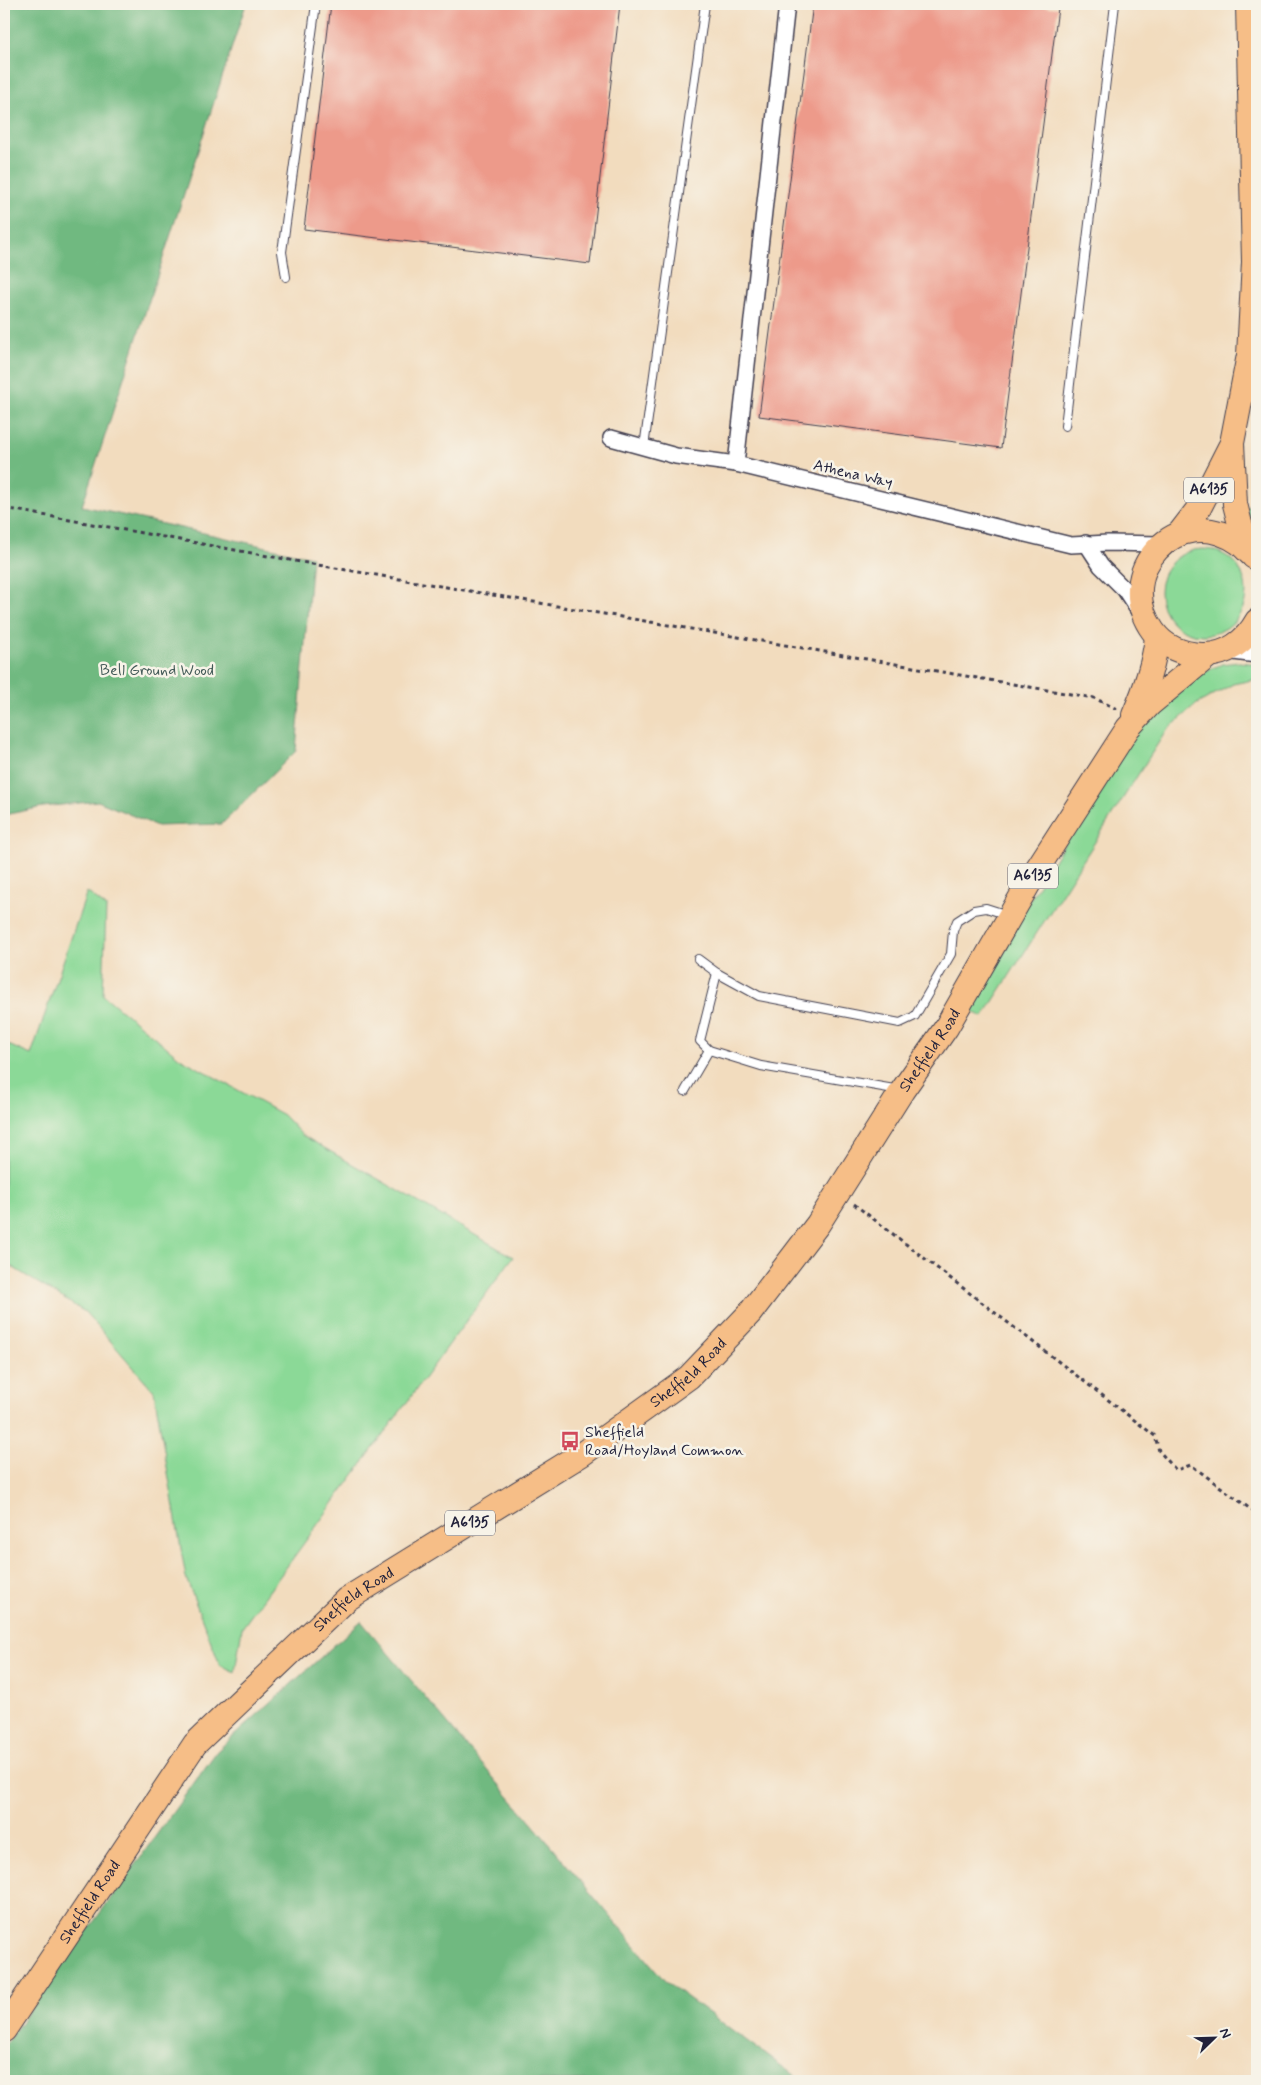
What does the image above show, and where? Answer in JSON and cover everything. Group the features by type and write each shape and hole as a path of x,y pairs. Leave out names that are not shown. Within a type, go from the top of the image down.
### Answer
{"main road":[{"name":"A6135","path":"1248,4 1254,262 1249,355 1232,443 1235,504 1240,524 1255,561"},
{"name":"A6135","path":"1151,629 1139,600 1140,580 1148,560 1200,508 1232,443"},
{"name":"A6135","path":"1170,539 1200,530 1220,532 1239,542 1255,561"},
{"name":"A6135","path":"1217,653 1241,642 1253,630 1257,621"},
{"name":"Sheffield Road","path":"4,2030 194,1744 346,1599 582,1454 689,1377 750,1313 818,1224 902,1091 946,1028 1052,846 1131,723 1146,688 1155,658 1151,629"},
{"path":"1151,629 1174,649 1191,655 1217,653"},
{"name":"Sheffield Road","path":"1131,723 1150,704 1217,653"}],"street":[{"path":"736,464 787,4"},
{"name":"Athena Way","path":"611,438 676,456 736,464 1071,545 1170,539"},
{"path":"1086,543 1101,566 1125,590 1151,629"},
{"path":"1217,653 1257,655"}],"lane":[{"path":"286,277 282,252 316,4"},
{"path":"644,447 705,4"},
{"path":"1065,426 1115,4"},
{"path":"698,959 717,973 759,996 900,1024 915,1016 950,954 953,931 957,921 966,914 986,908 1011,915"},
{"path":"717,973 700,1041 709,1050 761,1066 902,1091"},
{"path":"685,1091 709,1050"}],"path":[{"path":"4,508 312,564 1094,698 1131,723"},
{"path":"838,1192 1154,1436 1159,1452 1176,1470 1191,1465 1257,1514"}],"green space":[{"name":"Bell Ground Wood","path":"4,4 246,4 82,506 312,557 296,751 222,824 157,826 98,801 43,807 4,815"},
{"path":"1257,429 1257,539 1246,508 1252,505 1251,482"},
{"path":"1195,549 1211,549 1220,552 1234,561 1243,575 1246,592 1243,609 1234,623 1220,632 1211,635 1195,635 1179,628 1167,616 1160,600 1160,584 1167,568 1179,556"},
{"path":"1239,662 1257,664 1257,679 1233,684 1197,704 1166,731 983,1017 968,1010 1027,904 1139,724 1205,672 1222,664"},
{"path":"87,892 106,907 103,995 180,1058 283,1115 302,1135 513,1257 242,1628 235,1672 220,1665 186,1578 154,1391 85,1312 4,1262 4,1043 31,1055"},
{"path":"361,1621 665,1981 802,2081 4,2081 4,2046 217,1751"}],"building":[{"path":"331,4 620,4 590,264 304,229"},
{"path":"813,4 1025,4 1058,8 1001,448 759,416"}],"place":[{"name":"Sheffield Road/Hoyland Common","path":"570,1441"}]}
